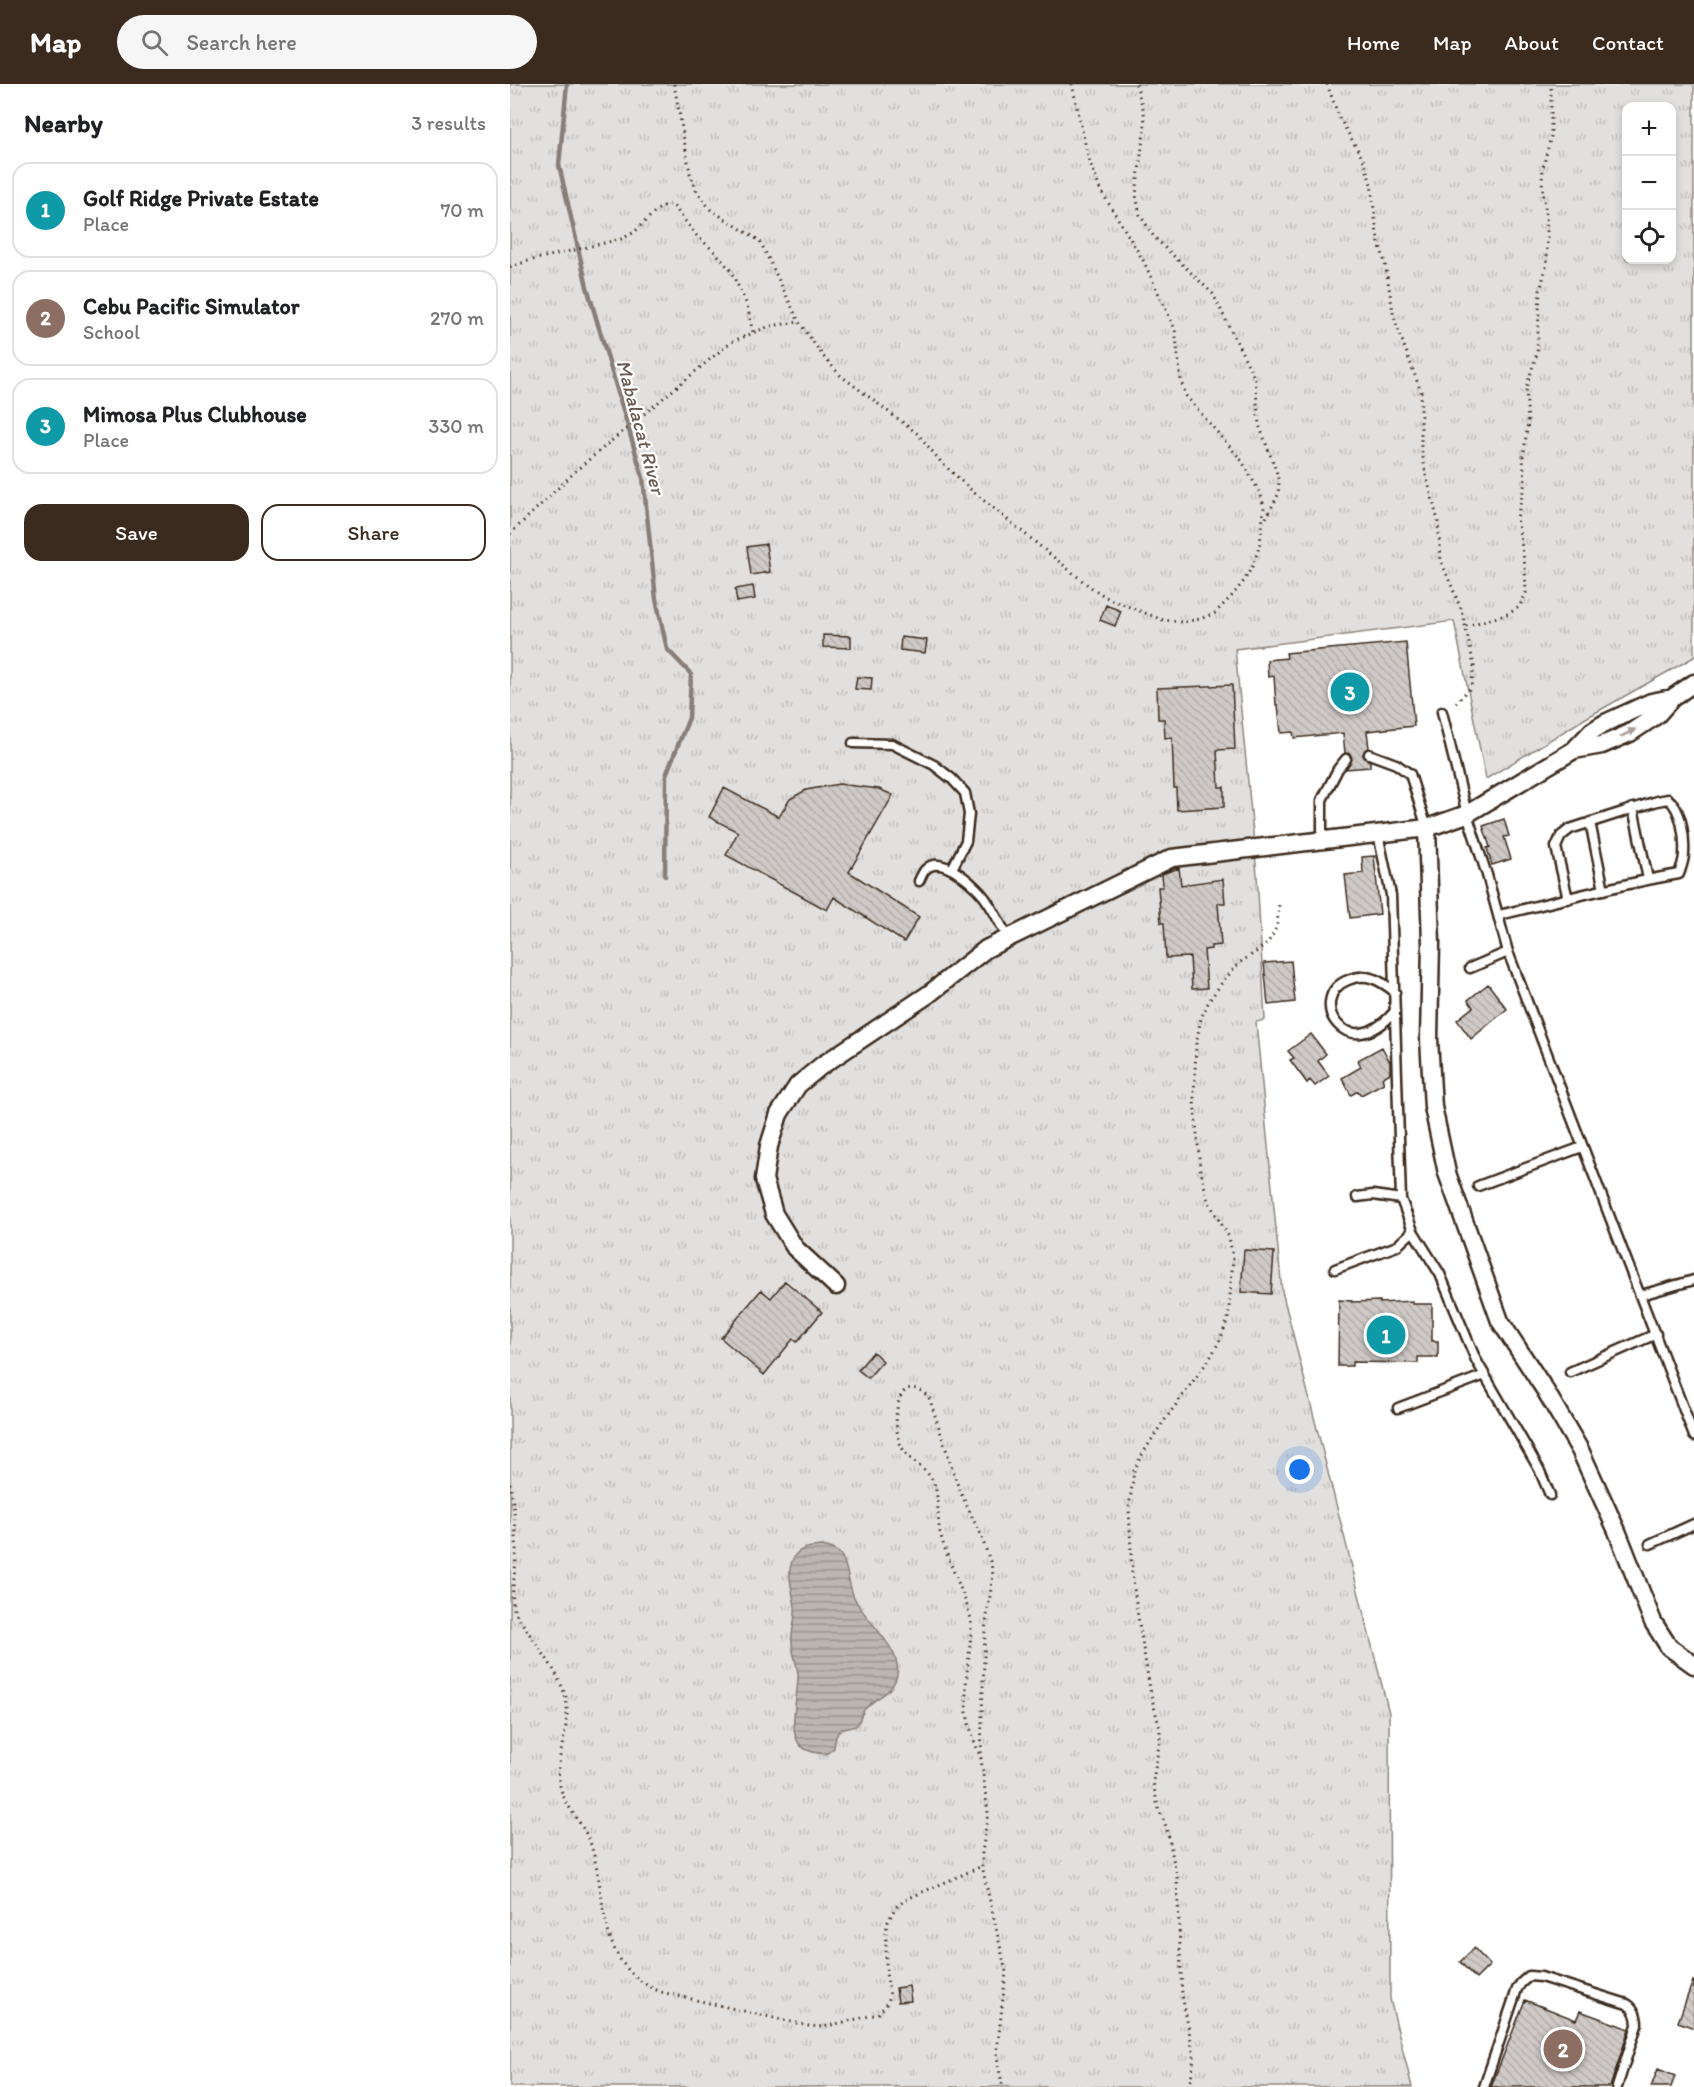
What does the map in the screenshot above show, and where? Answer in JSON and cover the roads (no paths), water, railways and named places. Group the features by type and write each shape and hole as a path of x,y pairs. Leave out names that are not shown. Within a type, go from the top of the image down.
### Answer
{"street":[{"path":"836,1286 795,1248 774,1214 764,1179 769,1146 779,1114 798,1085 821,1066 929,994 986,949 1172,858 1426,828 1467,813 1574,750 1602,745 1630,733 1657,715 1672,698 1694,683"},
{"path":"1426,828 1431,943 1429,1039 1433,1107 1447,1173 1500,1321 1545,1390 1580,1450 1617,1531 1653,1622 1670,1647 1694,1665"}],"lane":[{"path":"1442,712 1467,813 1499,915 1508,952 1694,1436"},
{"path":"853,743 892,744 934,765 952,778 965,793 969,814 966,841 952,869"},
{"path":"1369,754 1396,764 1410,774 1426,828"},
{"path":"1322,841 1322,800 1338,769 1346,759"},
{"path":"1499,915 1568,899 1648,879 1679,874 1684,856 1682,829 1673,803 1668,799 1633,808 1570,829 1561,836 1556,847 1568,899"},
{"path":"1633,808 1648,879"},
{"path":"1590,822 1604,890"},
{"path":"1378,834 1391,895 1401,1199 1413,1231 1440,1274 1476,1360 1539,1469 1550,1495"},
{"path":"919,881 927,868 933,865 952,869 987,900 1008,937"},
{"path":"1470,968 1508,952"},
{"path":"1395,992 1374,978 1363,976 1353,978 1338,986 1333,993 1330,1009 1336,1024 1343,1030 1359,1034 1377,1029 1395,1011"},
{"path":"1478,1186 1582,1147"},
{"path":"1357,1197 1373,1195 1401,1199"},
{"path":"1335,1269 1397,1246 1413,1231"},
{"path":"1641,1295 1694,1280"},
{"path":"1570,1372 1656,1334"},
{"path":"1398,1408 1485,1375"},
{"path":"1650,1544 1694,1524"},
{"path":"1484,2087 1517,1989 1529,1976 1541,1977 1632,2007 1637,2015 1637,2025 1617,2087"}],"waterway":[{"name":"Mabalacat River","path":"567,84 559,165 587,287 643,478 656,599 667,649 691,674 689,718 666,775 665,876"}],"place":[{"name":"Mimosa Plus Clubhouse","path":"1350,692"},
{"name":"Golf Ridge Private Estate","path":"1386,1335"},
{"name":"Cebu Pacific Simulator","path":"1563,2049"}]}
